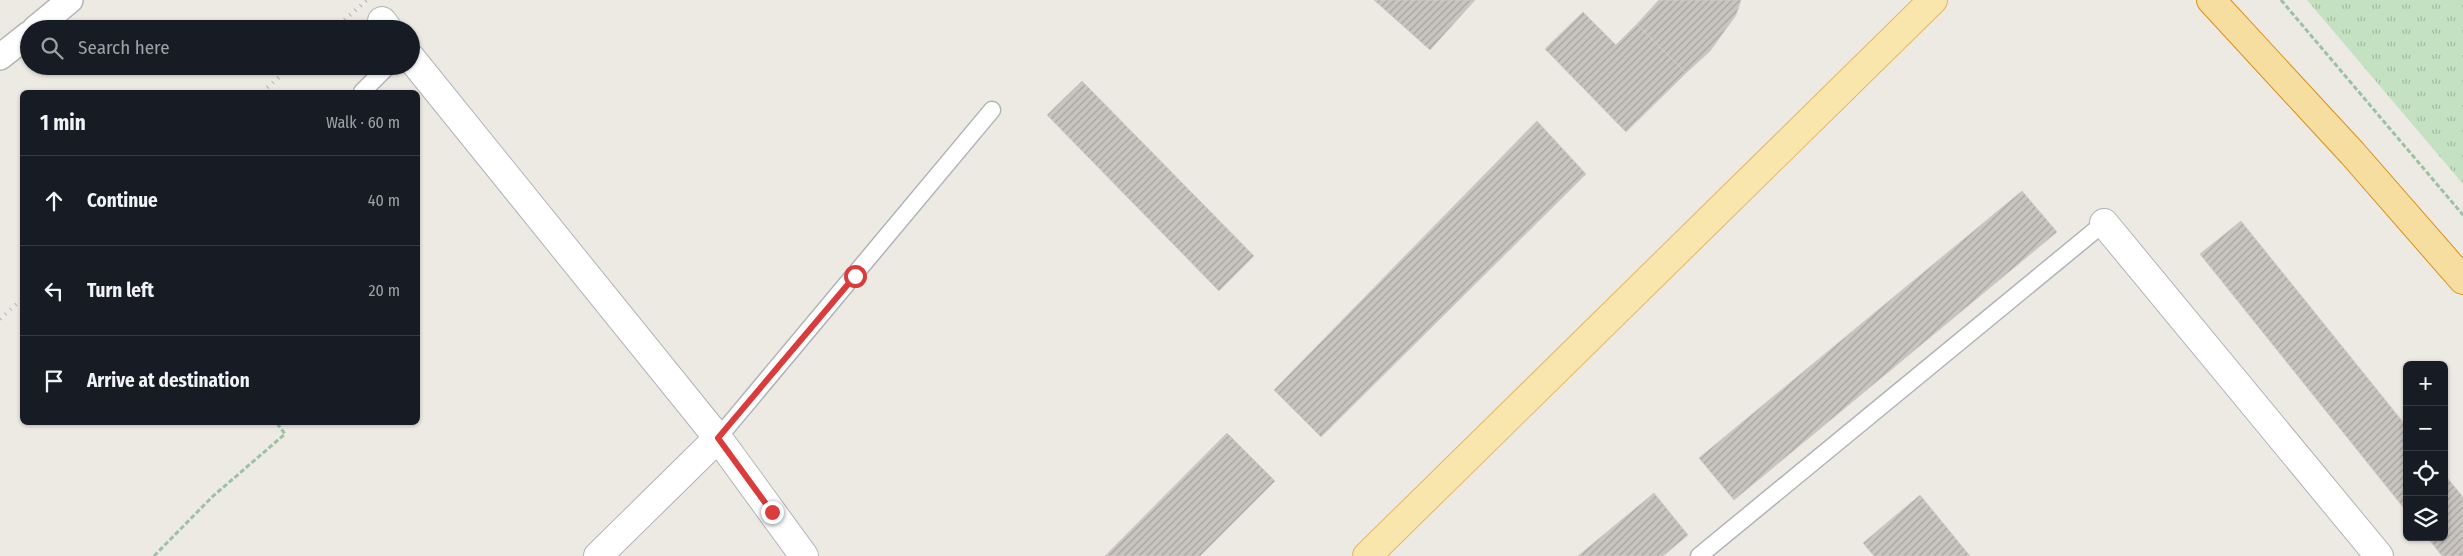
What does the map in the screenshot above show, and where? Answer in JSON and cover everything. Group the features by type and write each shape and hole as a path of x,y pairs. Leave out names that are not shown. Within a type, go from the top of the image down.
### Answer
{"highway":[{"path":"2211,0 2353,154 2463,280"}],"main road":[{"path":"1367,556 1932,0"}],"street":[{"path":"46,20 70,0"},
{"path":"0,57 20,41"},
{"path":"420,69 718,438 804,556"},
{"path":"2104,223 2379,556"},
{"path":"598,556 718,438"}],"lane":[{"path":"364,90 379,75"},
{"path":"718,438 992,110"},
{"path":"1699,556 2104,223"}],"path":[{"path":"2281,0 2463,215"},
{"path":"154,556 212,498 285,434 278,425"}],"green space":[{"path":"2307,0 2463,0 2463,184"}],"building":[{"path":"1374,0 1475,0 1430,50"},
{"path":"1659,0 1741,0 1736,15 1710,51 1686,73 1637,24"},
{"path":"1583,12 1616,45 1637,24 1686,73 1626,132 1545,49"},
{"path":"1082,81 1254,256 1219,291 1047,115"},
{"path":"1537,121 1586,174 1321,437 1274,390"},
{"path":"2022,191 2057,232 1734,500 1699,458"},
{"path":"2241,221 2403,422 2403,507 2200,254"},
{"path":"1227,433 1275,481 1200,556 1105,556"},
{"path":"2448,479 2463,497 2463,556 2442,556 2430,541 2448,541"},
{"path":"1654,493 1688,535 1663,556 1578,556"},
{"path":"1920,495 1970,556 1874,556 1863,543"}],"railway":[{"path":"344,20 367,0"},
{"path":"264,90 282,75"},
{"path":"0,319 20,301"}],"route":[{"path":"772,512 718,438 855,276"}]}
